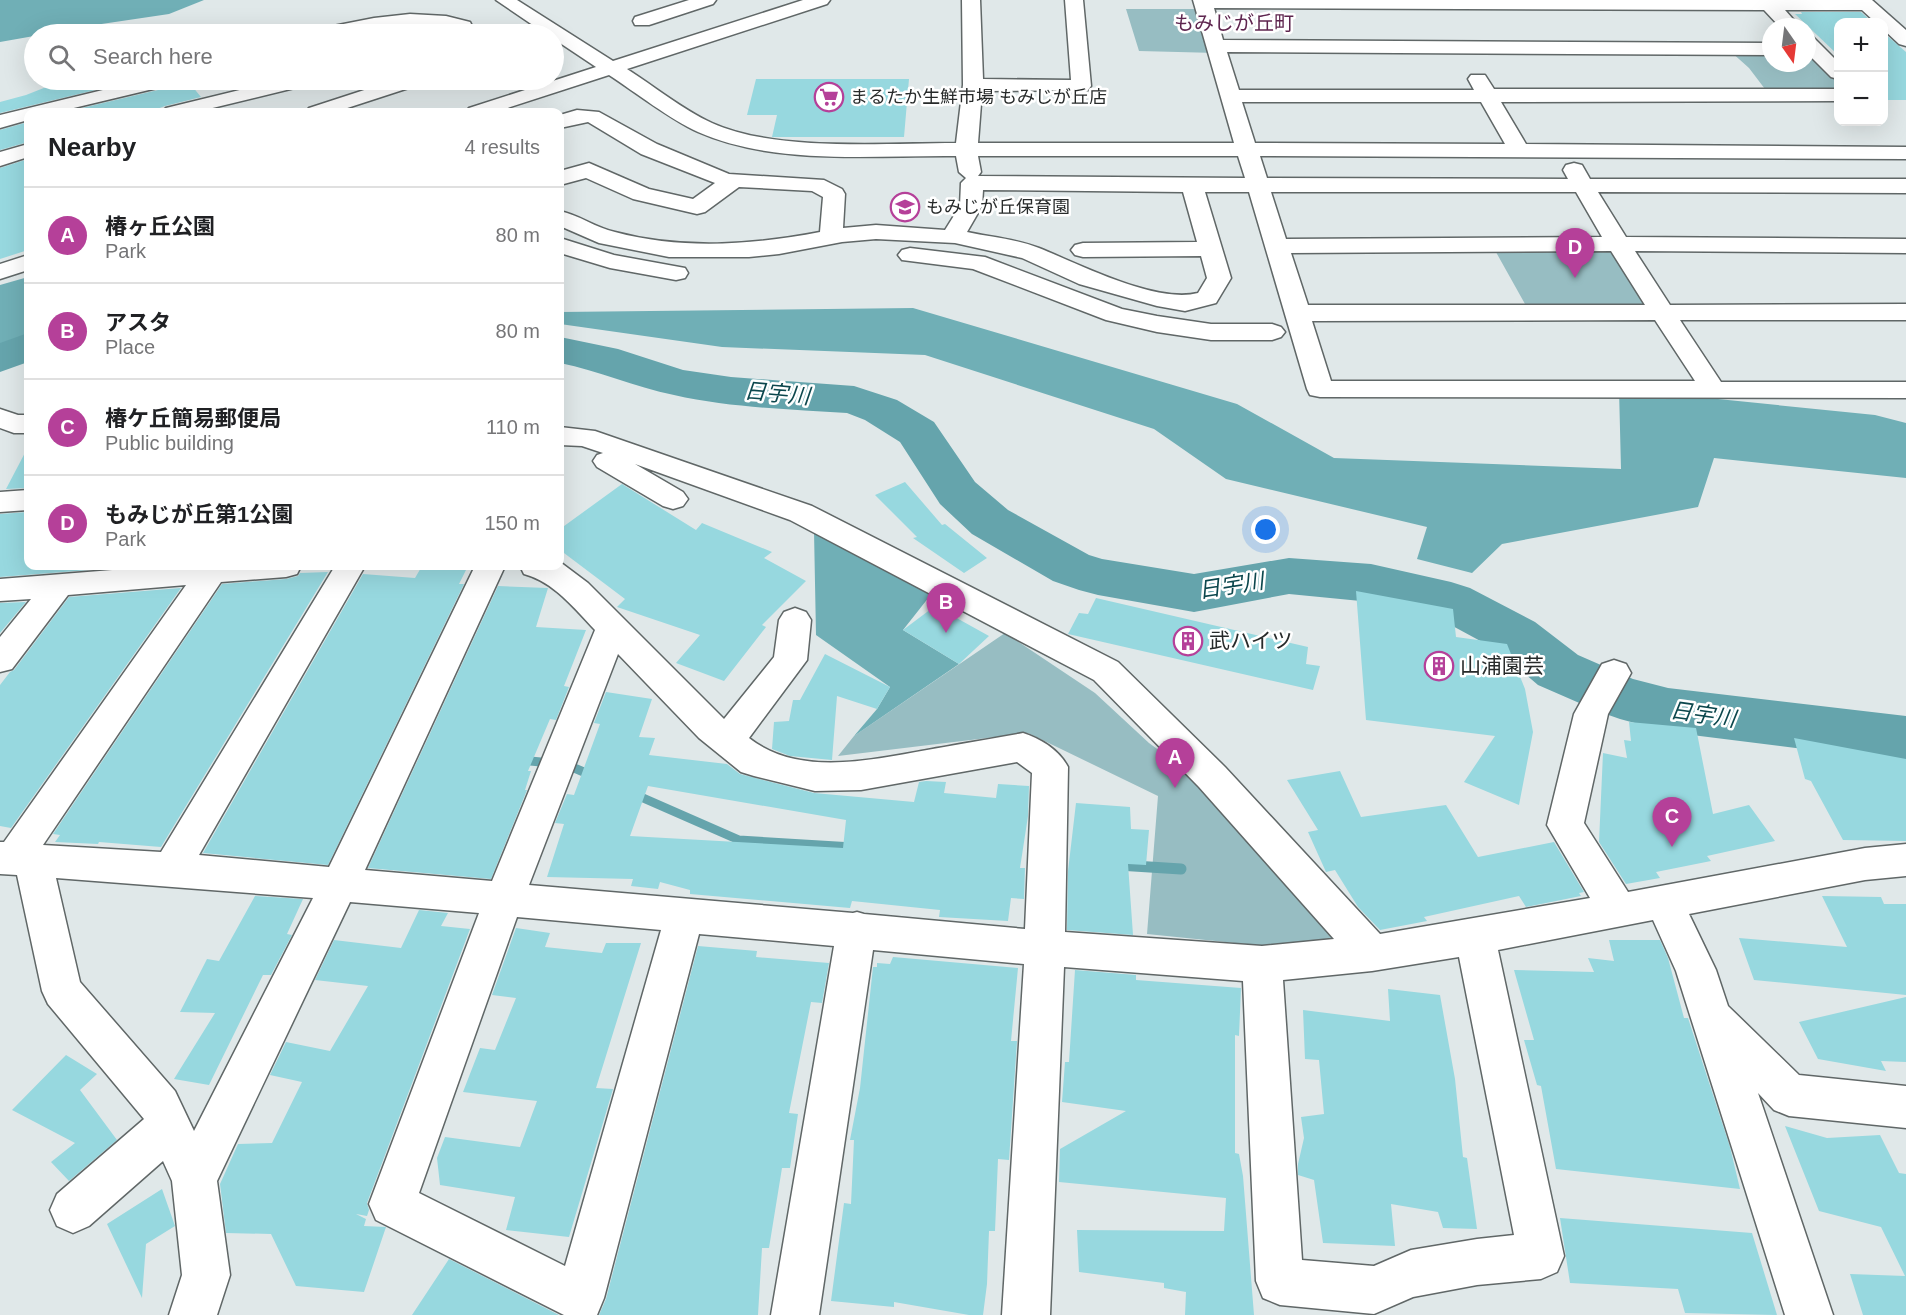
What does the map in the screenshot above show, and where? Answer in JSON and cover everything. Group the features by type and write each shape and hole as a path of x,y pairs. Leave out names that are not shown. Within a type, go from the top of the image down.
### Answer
{"street":[{"path":"468,24 500,10 543,0"},
{"path":"642,21 707,0"},
{"path":"564,79 611,67 821,0"},
{"path":"952,237 971,206 972,183 966,151 973,85 971,0"},
{"path":"973,85 1081,86 1074,0"},
{"path":"1906,40 1864,3 1769,5 1202,2 1229,96 1279,246 1320,388 1906,390"},
{"path":"1435,2 1519,150"},
{"path":"1769,5 1782,18"},
{"path":"500,10 527,24"},
{"path":"369,24 442,19 457,24"},
{"path":"564,43 611,67 703,127 738,140 781,147 966,151 1519,150 1906,153"},
{"path":"1215,46 1762,49"},
{"path":"1816,53 1838,72"},
{"path":"50,108 125,90"},
{"path":"184,108 236,90"},
{"path":"240,90 249,108"},
{"path":"328,108 383,90"},
{"path":"486,108 531,90"},
{"path":"1229,96 1834,95"},
{"path":"0,122 24,115"},
{"path":"564,121 577,116 592,116 649,150 694,169 733,181 816,185 834,194 825,254 832,257 893,254 977,262 998,268 1115,315 1183,316 1207,298 1219,278 1192,185"},
{"path":"0,159 24,151"},
{"path":"1563,151 1618,244 1713,389"},
{"path":"564,177 590,170 633,193 659,201 697,207 733,181"},
{"path":"972,183 1584,187 1906,186"},
{"path":"564,224 606,238 669,250 749,250 876,232 952,237 1018,250 1062,266 1088,279 1157,299 1211,332 1272,332"},
{"path":"1279,246 1618,244 1906,246"},
{"path":"564,246 610,261 676,273"},
{"path":"1083,250 1211,249"},
{"path":"998,268 1018,250"},
{"path":"0,272 24,263"},
{"path":"1298,313 1906,312"},
{"path":"0,418 14,424 24,424"},
{"path":"572,437 588,450 673,498"},
{"path":"572,437 801,513 1106,671 1212,777 1372,953"},
{"path":"0,502 24,500"},
{"path":"0,590 237,570"},
{"path":"171,869 348,570"},
{"path":"194,1179 339,885 488,570"},
{"path":"549,570 577,591 711,728 754,762 815,777 861,776 1023,747 1050,767 1045,948 1026,1315"},
{"path":"15,859 100,731 212,572"},
{"path":"0,660 60,584"},
{"path":"727,741 790,660 795,620"},
{"path":"612,628 503,901 392,1203 580,1298 685,915"},
{"path":"1614,673 1591,714 1565,825 1617,908"},
{"path":"15,859 171,869 503,901 857,929 1045,948 1262,964 1372,953 1475,937 1617,908 1865,864 1906,860"},
{"path":"15,859 62,991 160,1106 194,1179 206,1275 193,1315"},
{"path":"1663,901 1696,970 1712,1015 1809,1315"},
{"path":"795,1315 857,929"},
{"path":"1262,964 1280,1281 1374,1290 1411,1274 1477,1262 1541,1256 1475,937"},
{"path":"1712,1015 1789,1095 1906,1107"},
{"path":"73,1210 169,1126"}],"shaded area":[{"path":"0,0 204,0 169,14 102,24 24,24 24,38 0,42"},
{"path":"1126,9 1204,9 1217,53 1139,51"},
{"path":"1730,51 1762,51 1762,72 1816,72 1816,56 1834,73 1834,92 1768,93 1749,68"},
{"path":"1618,244 1662,311 1529,311 1492,245"},
{"path":"24,278 24,341 0,350 0,285"},
{"path":"913,308 1237,404 1334,458 1621,469 1619,389 1875,415 1906,423 1906,478 1714,458 1698,507 1502,544 1472,573 1417,559 1427,527 1226,479 1154,429 925,355 722,347 564,325 564,312"},
{"path":"814,531 933,592 903,630 959,664 854,736 877,709 890,687 816,635"},
{"path":"1005,633 1095,693 1149,743 1200,780 1344,937 1274,947 1147,934 1158,796 1028,733 838,756 854,736"}],"building":[{"path":"1801,12 1861,12 1868,18 1834,18 1834,51 1816,34 1816,18 1799,18 1795,14 1802,14"},
{"path":"1888,36 1906,52 1906,100 1888,100"},
{"name":"まるたか生鮮市場 もみじが丘店","path":"756,79 909,79 904,137 772,137 777,115 747,115"},
{"path":"39,90 95,90 0,113 0,102"},
{"path":"158,90 195,90 201,97 160,108 82,108"},
{"path":"24,123 24,143 0,150 0,130"},
{"path":"24,160 24,251 0,259 0,168"},
{"path":"24,455 24,488 6,489"},
{"path":"905,482 942,525 945,524 987,558 964,573 913,538 917,537 875,495"},
{"path":"622,484 696,530 702,523 772,552 764,558 806,581 762,625 766,627 724,681 676,663 700,635 617,607 625,599 564,553 564,526"},
{"path":"24,512 24,570 89,570 0,577 0,514"},
{"path":"420,570 466,570 459,584 464,584 328,865 203,853 363,574 415,578"},
{"path":"328,572 161,847 99,842 98,844 55,842 60,835 53,834 222,584 286,579 298,576 300,573"},
{"path":"498,586 548,588 536,627 586,630 564,686 569,687 556,720 550,719 528,771 531,771 525,790 527,790 491,879 368,868"},
{"path":"181,588 11,828 0,826 0,685 69,597"},
{"name":"山浦園芸","path":"1356,591 1453,609 1456,637 1507,644 1525,689 1533,732 1519,805 1464,782 1495,736 1366,720"},
{"name":"武ハイツ","path":"1096,598 1308,647 1306,664 1320,666 1313,690 1068,634 1079,613 1088,614"},
{"path":"26,602 0,633 0,603"},
{"path":"935,606 989,636 959,664 903,630"},
{"path":"825,654 890,687 877,709 837,696 832,760 790,756 772,749 774,722 789,721 793,700 800,700"},
{"path":"606,692 652,699 639,737 655,738 649,755 727,764 740,774 814,793 914,802 919,782 926,781 946,782 944,793 996,798 998,784 1029,786 1028,816 1020,868 1025,868 1024,899 1011,898 1008,921 939,917 940,910 852,901 850,908 690,894 690,890 660,882 658,889 631,886 633,879 547,877 564,824 555,823 567,794 574,795 600,724 594,723","holes":["648,786 846,820 843,848 630,836"]},
{"path":"1629,722 1696,728 1713,814 1749,805 1775,841 1707,856 1711,861 1656,872 1660,878 1626,884 1599,842 1603,753 1627,758 1624,740 1631,741"},
{"path":"1794,738 1906,759 1906,841 1843,840 1811,781 1805,779"},
{"path":"1340,771 1361,817 1446,805 1478,857 1554,842 1584,892 1579,893 1581,896 1526,907 1519,896 1424,917 1427,921 1380,930 1358,907 1335,870 1326,872 1308,832 1318,830 1287,780"},
{"path":"1076,803 1130,807 1131,829 1149,830 1146,865 1128,864 1133,935 1067,930 1068,871"},
{"path":"255,896 303,899 287,934 292,935 271,975 263,975 209,1085 174,1079 215,1013 180,1012 207,959 219,961"},
{"path":"1822,896 1881,897 1884,904 1906,904 1906,995 1754,980 1739,938 1847,947"},
{"path":"419,910 448,913 441,926 470,929 367,1203 369,1210 367,1216 356,1214 366,1219 364,1226 386,1227 364,1292 296,1286 271,1234 226,1233 220,1184 238,1144 272,1143 302,1082 270,1075 286,1042 330,1051 368,986 315,980 334,940 401,948"},
{"path":"516,928 550,933 545,947 602,953 606,943 641,943 596,1088 613,1089 569,1237 506,1230 515,1197 440,1185 437,1158 445,1137 520,1147 537,1101 463,1092 480,1048 495,1050 516,998 492,995"},
{"path":"1609,940 1660,940 1668,958 1684,1018 1688,1018 1730,1147 1740,1189 1556,1169 1541,1086 1537,1085 1524,1040 1534,1040 1514,970 1594,972 1588,958 1614,961"},
{"path":"698,946 757,951 756,957 829,963 822,1003 811,1002 789,1113 798,1114 790,1168 782,1168 769,1248 762,1248 758,1315 599,1315 606,1299"},
{"path":"893,957 1018,968 1011,1041 1017,1041 1009,1160 998,1159 995,1231 989,1231 983,1315 969,1315 894,1302 894,1307 831,1301 844,1203 851,1204 854,1140 850,1140 860,1088 873,967 877,967 877,963 890,964"},
{"path":"1075,970 1136,975 1136,980 1241,988 1239,1036 1235,1035 1235,1153 1239,1154 1243,1176 1254,1315 1185,1315 1186,1292 1164,1288 1164,1283 1079,1272 1077,1230 1224,1231 1226,1198 1059,1182 1060,1149 1126,1111 1062,1102 1065,1062 1069,1062"},
{"path":"1388,989 1440,995 1455,1079 1463,1157 1467,1158 1477,1229 1443,1228 1438,1212 1391,1204 1395,1246 1323,1243 1314,1180 1298,1175 1304,1138 1301,1117 1324,1114 1319,1060 1305,1059 1303,1010 1390,1021"},
{"path":"1906,997 1906,1062 1881,1061 1886,1071 1818,1059 1799,1022"},
{"path":"66,1055 97,1074 80,1090 117,1140 69,1181 51,1162 75,1143 12,1110"},
{"path":"1785,1126 1827,1138 1880,1135 1899,1173 1906,1174 1906,1315 1863,1315 1850,1274 1905,1276 1881,1227 1819,1211"},
{"path":"162,1189 175,1226 146,1244 142,1298 107,1224"},
{"path":"1560,1218 1752,1233 1777,1315 1685,1313 1678,1289 1570,1283"},
{"path":"449,1259 559,1315 412,1315"}],"waterway":[{"name":"日宇川","path":"0,359 24,348"},
{"name":"日宇川","path":"564,351 602,358 675,382 731,391 854,400 881,410 917,432 931,450 957,493 990,522 1071,568 1098,577 1194,593 1289,576 1371,583 1451,601 1516,636 1558,670 1620,697 1668,710 1906,739"},
{"path":"520,760 551,763"},
{"path":"565,764 593,776"},
{"path":"634,794 739,840 853,847"},
{"path":"1118,865 1181,869"}],"place":[{"name":"まるたか生鮮市場 もみじが丘店","path":"829,97"},
{"name":"もみじが丘保育園","path":"905,207"},
{"name":"もみじが丘第1公園","path":"1575,278"},
{"name":"アスタ","path":"946,633"},
{"name":"武ハイツ","path":"1188,641"},
{"name":"山浦園芸","path":"1439,666"},
{"name":"椿ヶ丘公園","path":"1175,788"},
{"name":"椿ケ丘簡易郵便局","path":"1672,847"}],"district":[{"name":"もみじが丘町","path":"1234,23"}]}
